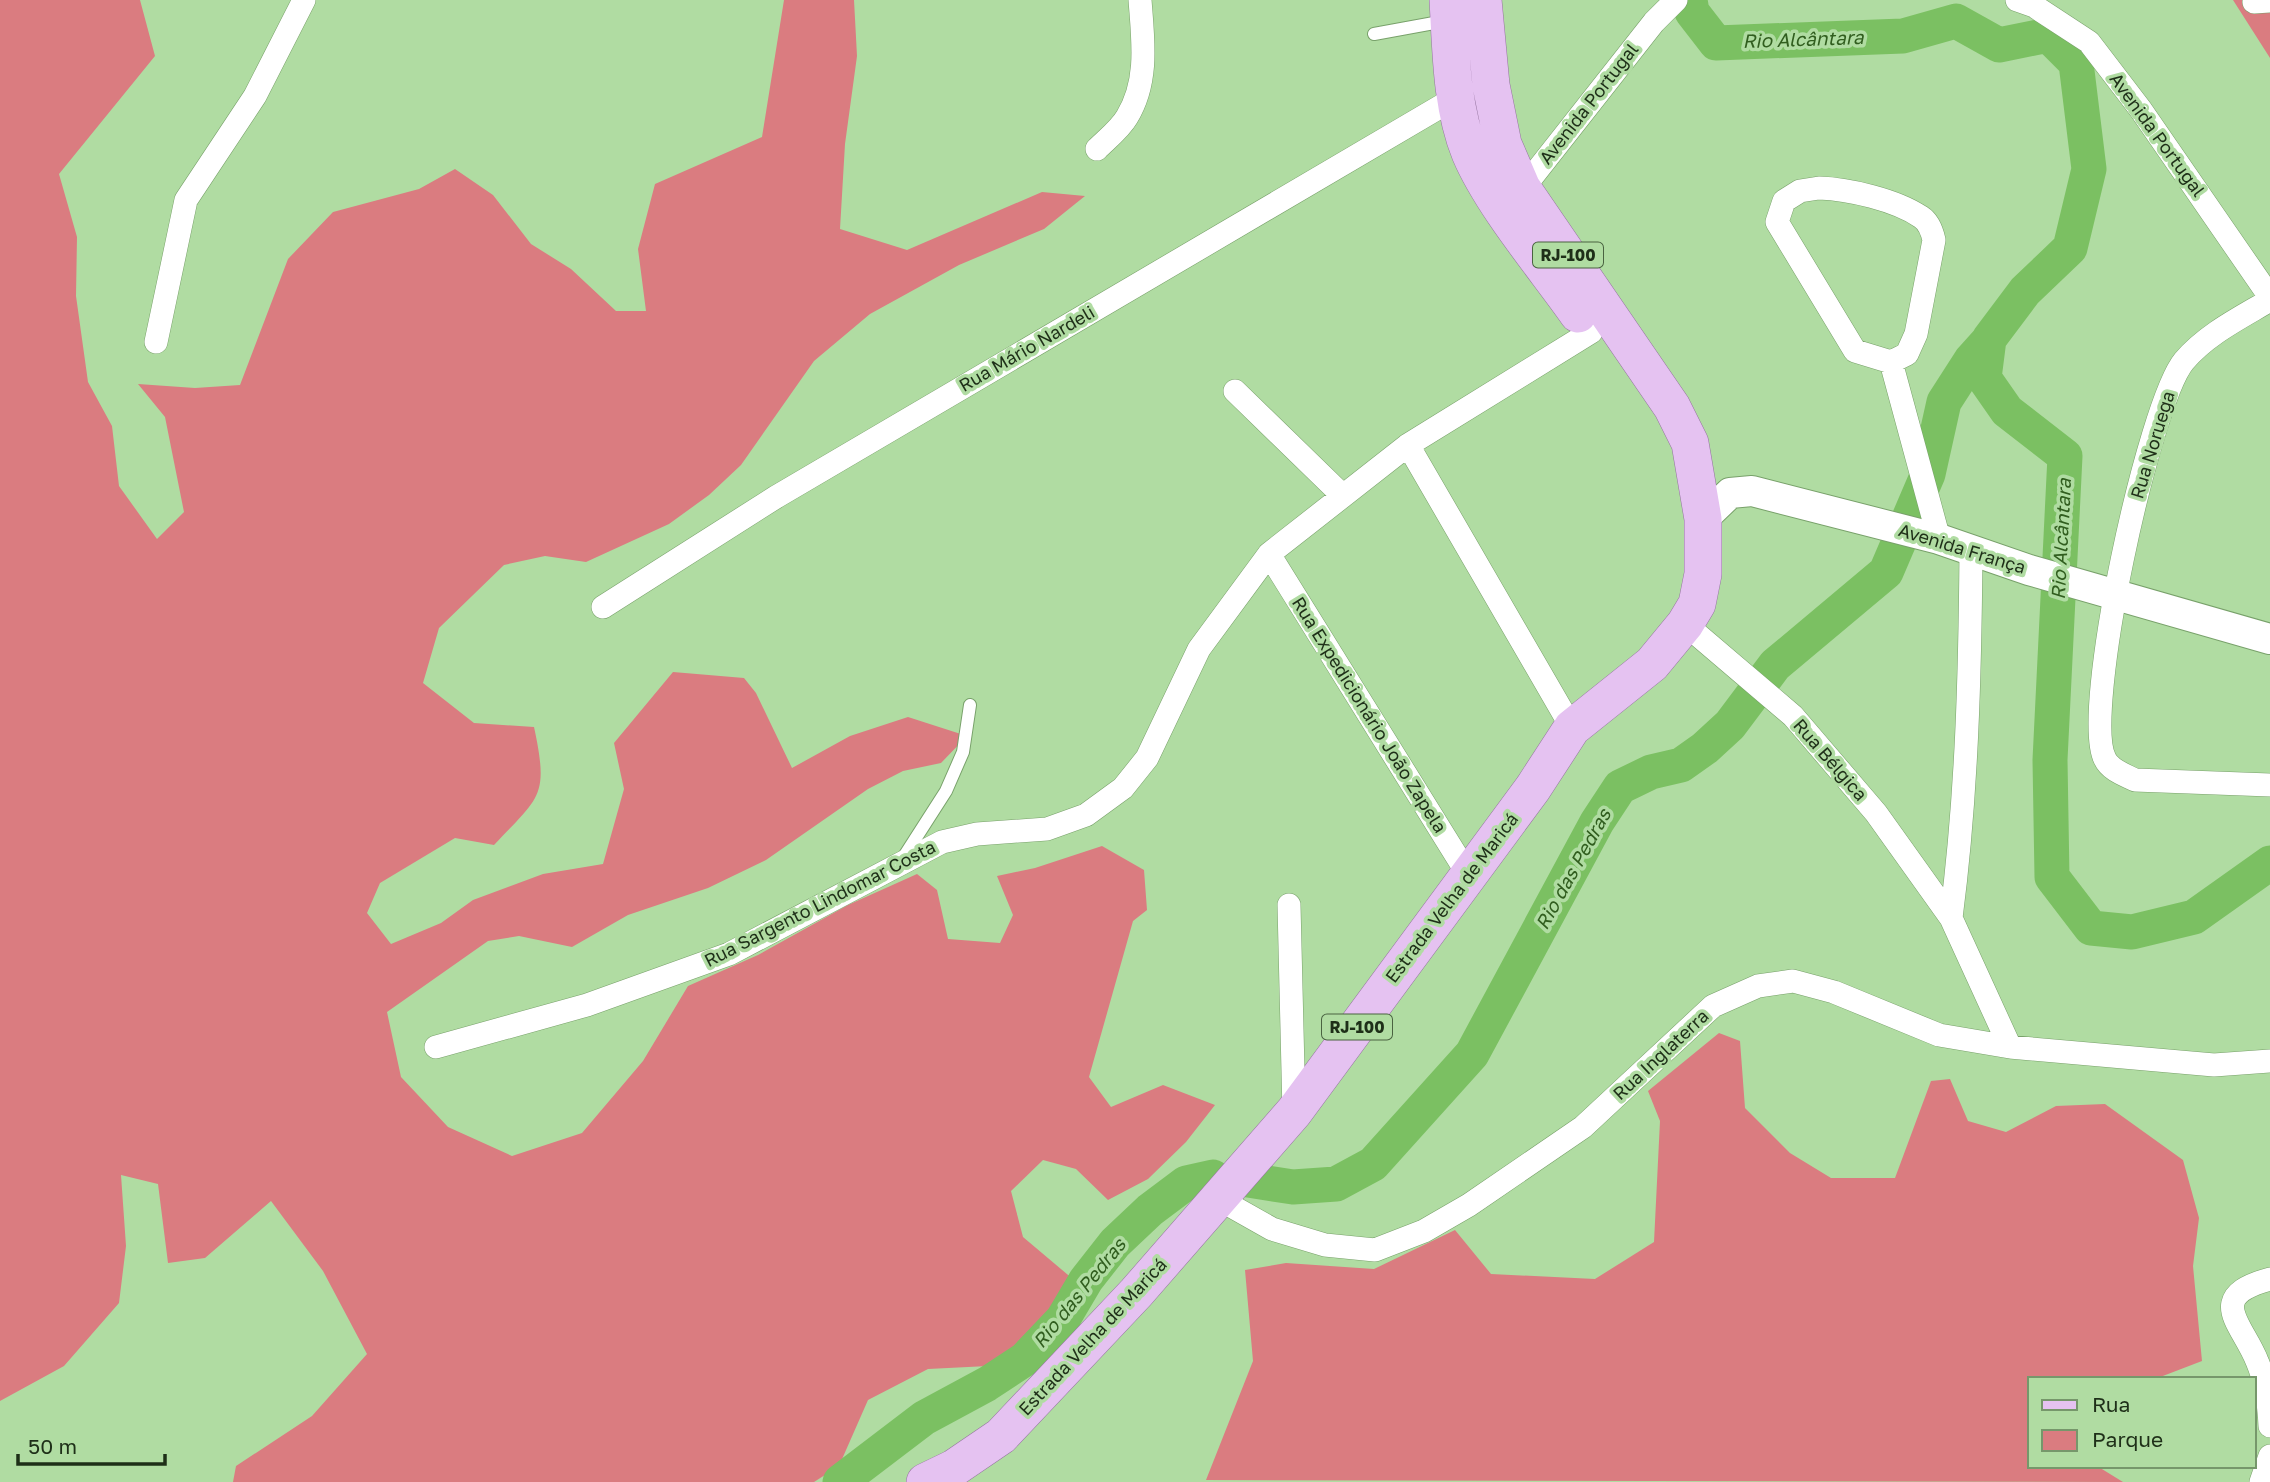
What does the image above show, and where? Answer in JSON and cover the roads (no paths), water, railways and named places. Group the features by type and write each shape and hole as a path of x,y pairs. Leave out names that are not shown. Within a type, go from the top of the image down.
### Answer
{"main road":[{"name":"Estrada Velha de Maricá","path":"1483,0 1491,85 1514,200 1591,331 1701,506"},
{"name":"Estrada Velha de Maricá","path":"925,1482 954,1468 1001,1436 1136,1293 1294,1112 1469,876 1572,728 1652,664 1685,625 1697,604 1703,574 1701,506 1690,443 1683,427 1514,200 1471,154 1455,98 1448,10"}],"street":[{"path":"156,342 186,200 255,96 304,0"},
{"path":"1097,149 1127,119 1141,89 1144,48 1140,0"},
{"name":"Avenida Portugal","path":"1514,200 1654,22 1676,0"},
{"name":"Avenida Portugal","path":"2017,0 2034,6 2089,41 2141,110 2270,299"},
{"name":"Rua Mário Nardeli","path":"603,607 776,497 1455,98"},
{"path":"1835,188 1897,207 1922,217 1930,226 1934,240 1916,334 1907,354 1891,362 1855,351 1776,222 1783,201 1800,191 1835,188"},
{"name":"Rua Noruega","path":"2270,299 2212,334 2182,363 2162,404 2139,485 2115,594 2099,717 2105,759 2118,772 2135,780 2270,785"},
{"name":"Rua Sargento Lindomar Costa","path":"436,1047 587,1005 729,954 942,842 977,834 1047,829 1086,816 1123,788 1147,758 1199,649 1269,554 1408,445 1591,331"},
{"path":"1891,362 1939,539"},
{"path":"1235,391 1342,495"},
{"path":"1408,445 1572,728"},
{"name":"Avenida França","path":"1701,506 1730,493 1752,491 1939,539 2029,570 2270,639"},
{"path":"1951,918 1962,830 1970,683 1972,552"},
{"name":"Rua Expedicionário João Zapela","path":"1269,554 1469,876"},
{"name":"Rua Bélgica","path":"1685,625 1793,716 1876,813 1951,918 2010,1047"},
{"path":"1289,905 1294,1112"},
{"name":"Rua Inglaterra","path":"1217,1198 1272,1229 1325,1245 1375,1250 1424,1231 1469,1205 1583,1127 1713,1006 1758,986 1793,981 1834,992 1939,1035 2010,1047 2214,1065 2270,1061"},
{"path":"2270,1279 2246,1285 2236,1297 2233,1313 2237,1327 2257,1359 2268,1397 2270,1426"},
{"path":"2261,1482 2270,1456"}],"lane":[{"path":"1374,34 1448,10"},
{"path":"899,864 946,791 963,752 970,705"}],"waterway":[{"name":"Rio Alcântara","path":"1690,0 1692,12 1716,43 1903,36 1956,21 1999,45 2048,35 2076,63 2089,169 2070,248 2025,291 1989,339 1984,378 2007,411 2065,456 2050,760 2052,877 2091,928 2132,932 2194,917 2270,863"},
{"name":"Rio das Pedras","path":"1248,1180 1293,1187 1336,1184 1373,1164 1472,1054 1597,822 1620,787 1651,772 1681,765 1705,748 1730,725 1775,665 1886,572 1928,474 1944,402 1971,360 1989,340"},
{"name":"Rio das Pedras","path":"840,1482 924,1418 987,1384 1025,1359 1063,1319 1086,1280 1115,1243 1150,1210 1186,1183 1213,1177"}]}
